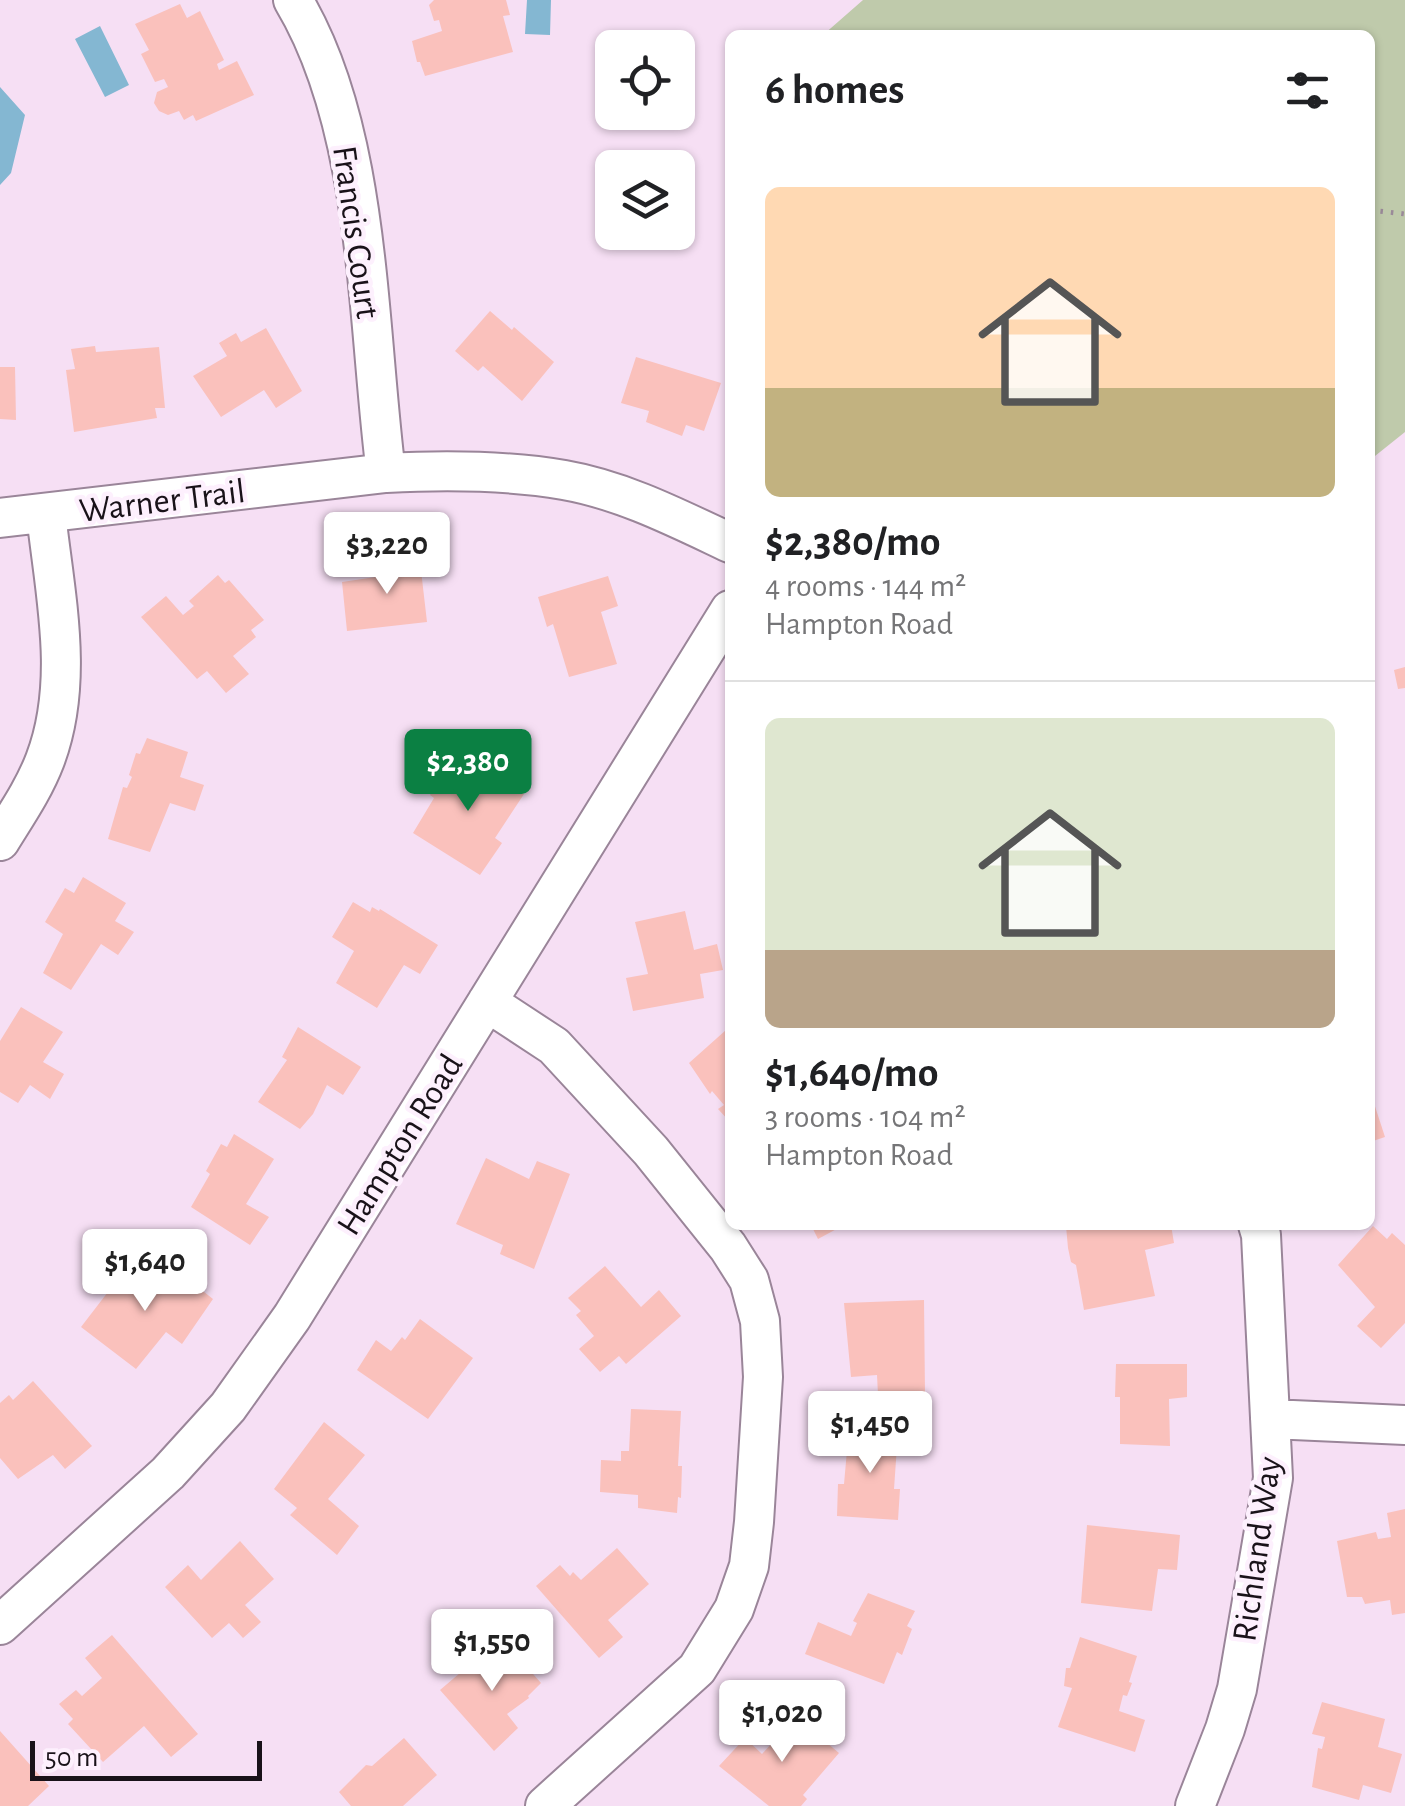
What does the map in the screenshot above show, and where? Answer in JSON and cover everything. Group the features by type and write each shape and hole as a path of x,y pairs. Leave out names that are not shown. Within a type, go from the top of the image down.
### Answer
{"street":[{"name":"Francis Court","path":"293,0 323,62 345,137 360,222 386,472"},
{"name":"Warner Trail","path":"0,518 386,472 442,470 567,481 654,507 725,541"},
{"path":"0,842 46,759 58,705 62,648 46,514"},
{"name":"Hampton Road","path":"0,1625 168,1472 228,1407 292,1317 725,618"},
{"path":"487,1002 554,1046 652,1151 750,1280 760,1321 763,1376 754,1522 749,1566 734,1609 698,1669 545,1806"},
{"name":"Richland Way","path":"1195,1806 1236,1689 1273,1478 1260,1230"},
{"path":"1270,1419 1405,1425"}],"path":[{"path":"1375,211 1405,214"}],"green space":[{"path":"863,0 1405,0 1405,432 1375,456 1375,30 829,30"}],"water":[{"path":"527,0 551,0 550,35 525,34"},
{"path":"100,26 129,85 105,97 75,39"},
{"path":"0,87 25,115 11,173 0,185"}],"building":[{"path":"434,0 506,0 510,15 503,16 513,52 425,76 412,41 442,31 429,5"},
{"path":"180,4 187,18 200,11 224,60 217,64 219,70 237,61 254,95 196,121 193,115 184,120 179,111 168,115 159,111 154,103 157,92 168,87 164,79 155,82 141,54 149,50 135,24"},
{"path":"490,311 554,362 522,401 483,366 478,371 455,351"},
{"path":"266,328 302,391 276,408 264,390 221,417 193,376 227,356 219,343 236,333 241,342"},
{"path":"95,346 96,352 159,347 165,408 155,408 157,418 74,432 66,370 75,369 71,349"},
{"path":"636,357 721,383 704,431 686,425 682,436 646,422 649,411 621,403"},
{"path":"0,367 15,367 16,420 0,419"},
{"path":"419,553 427,622 347,631 342,582 389,575 386,559"},
{"path":"218,575 225,583 229,580 264,620 251,630 256,637 233,656 249,674 226,693 207,671 197,679 141,617 166,596 183,615 194,606 189,601"},
{"path":"608,576 618,606 601,612 617,664 569,677 553,624 547,627 538,597"},
{"path":"1405,667 1405,688 1398,689 1394,670"},
{"path":"147,738 188,752 180,777 204,785 195,811 170,803 150,852 108,839 123,787 127,788 132,777 129,775 136,753 140,754"},
{"path":"461,755 524,794 495,838 502,843 480,875 413,833 434,798 430,795 446,767 451,771"},
{"path":"83,877 126,903 115,921 134,932 118,955 101,944 71,990 43,973 63,934 45,922 65,888 74,893"},
{"path":"353,902 370,912 372,907 380,909 438,945 420,974 404,965 377,1008 336,983 354,951 332,937"},
{"path":"685,911 694,950 717,944 723,970 700,974 704,998 633,1011 626,978 648,974 635,922"},
{"path":"21,1007 63,1032 43,1062 64,1074 50,1099 30,1085 18,1103 0,1092 0,1041"},
{"path":"298,1027 361,1067 343,1095 327,1085 313,1114 300,1129 258,1102 287,1060 282,1057"},
{"path":"725,1031 725,1117 718,1109 724,1105 712,1091 710,1094 689,1063"},
{"path":"1375,1106 1385,1137 1375,1140"},
{"path":"234,1134 274,1159 246,1204 269,1217 250,1245 191,1207 221,1144 227,1147"},
{"path":"486,1158 529,1179 537,1161 570,1174 534,1269 500,1254 503,1245 456,1224"},
{"path":"1375,1228 1387,1239 1392,1233 1405,1245 1405,1323 1381,1348 1357,1326 1375,1307 1338,1265"},
{"path":"814,1230 835,1230 818,1239"},
{"path":"1066,1230 1172,1230 1174,1243 1145,1250 1155,1296 1084,1310 1076,1265 1071,1262"},
{"path":"131,1262 168,1289 180,1273 213,1299 182,1344 166,1332 136,1369 81,1327"},
{"path":"605,1266 641,1307 659,1290 681,1316 626,1364 619,1356 600,1372 579,1349 594,1336 576,1315 581,1311 568,1298"},
{"path":"924,1300 925,1394 878,1395 877,1375 851,1377 844,1303"},
{"path":"420,1319 473,1358 428,1419 357,1370 376,1340 391,1351"},
{"path":"1116,1364 1187,1364 1187,1397 1169,1399 1170,1446 1120,1444"},
{"path":"33,1381 92,1446 65,1469 53,1455 18,1479 0,1458 0,1403 9,1395 13,1400"},
{"path":"631,1409 681,1411 681,1498 678,1497 677,1513 638,1508 638,1495 600,1492 601,1460 621,1461 621,1451 629,1451"},
{"path":"324,1422 365,1455 328,1499 359,1526 337,1555 290,1515 297,1508 274,1489"},
{"path":"849,1428 898,1432 894,1489 900,1489 898,1520 837,1516 838,1484 844,1484"},
{"path":"1405,1509 1405,1613 1392,1615 1390,1600 1365,1604 1362,1597 1347,1597 1337,1541 1376,1532 1378,1539 1391,1537 1387,1513"},
{"path":"1087,1525 1180,1535 1177,1570 1158,1569 1152,1611 1081,1603"},
{"path":"240,1541 274,1579 245,1605 261,1622 243,1638 229,1623 212,1638 165,1587 188,1565 201,1580"},
{"path":"617,1548 649,1584 608,1620 623,1637 599,1658 536,1586 560,1565 570,1576 573,1572 581,1580"},
{"path":"868,1593 915,1611 907,1626 912,1629 902,1655 897,1652 884,1684 805,1654 818,1622 851,1636 857,1623 853,1621"},
{"path":"112,1635 198,1734 171,1757 144,1726 103,1762 68,1724 73,1719 59,1704 76,1690 82,1696 102,1678 85,1658"},
{"path":"1080,1637 1137,1656 1129,1682 1132,1683 1127,1696 1123,1695 1119,1711 1145,1720 1135,1752 1058,1727 1072,1688 1064,1686 1066,1668 1070,1668"},
{"path":"505,1642 541,1683 507,1714 518,1728 494,1751 440,1690 467,1667 471,1672"},
{"path":"1322,1702 1385,1719 1378,1747 1402,1754 1391,1793 1363,1785 1359,1800 1312,1787 1318,1748 1322,1749 1325,1737 1312,1734"},
{"path":"796,1717 839,1753 803,1795 807,1799 801,1806 769,1806 719,1766 745,1738 762,1754"},
{"path":"0,1731 49,1786 28,1806 0,1806"},
{"path":"404,1738 437,1775 403,1806 351,1806 339,1792 366,1765 372,1766"}]}
